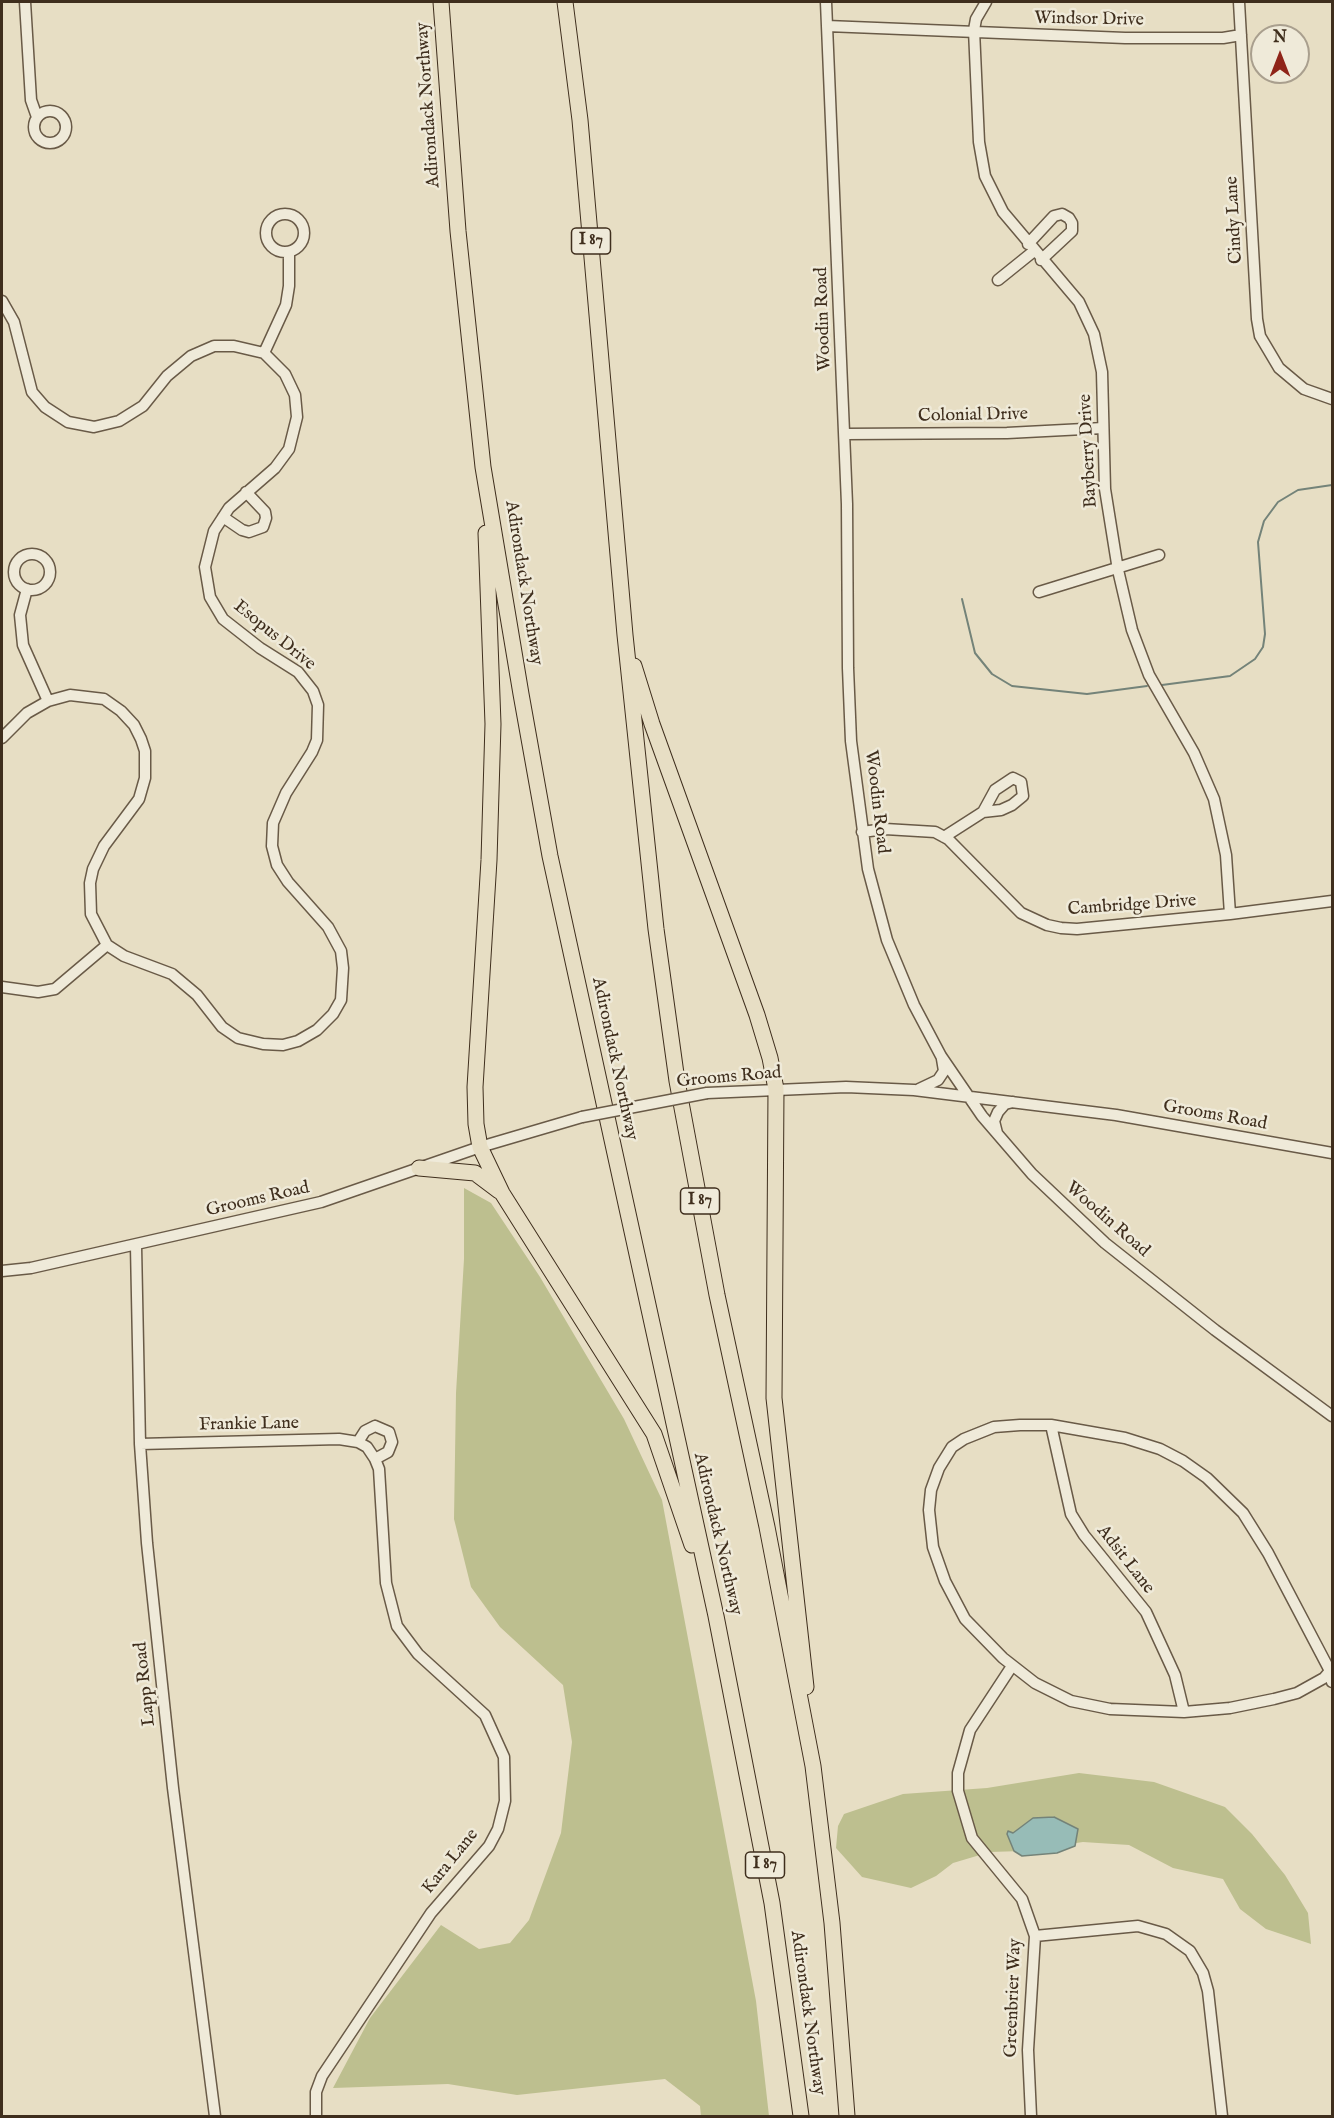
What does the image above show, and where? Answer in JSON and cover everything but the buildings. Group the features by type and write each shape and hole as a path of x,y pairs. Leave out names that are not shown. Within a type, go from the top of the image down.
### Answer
{"highway":[{"name":"Adirondack Northway","path":"441,2 458,231 483,467 550,856 716,1616 772,1903 801,2116"},
{"name":"Adirondack Northway","path":"565,2 582,143 625,635 656,929 677,1081 717,1295 767,1527 812,1762 832,1923 846,2116"},
{"path":"483,467 493,724 489,860 475,1087 476,1124 480,1147 502,1193 654,1434 716,1616"},
{"path":"625,635 652,724 757,1014 776,1089 774,1398 812,1742 812,1762"},
{"path":"419,1168 475,1173 502,1193"}],"street":[{"path":"25,2 31,100 37,117"},
{"name":"Woodin Road","path":"826,2 844,434 851,741 868,869 887,940 914,1005 941,1056 966,1095 1032,1174 1106,1243 1215,1330 1332,1416"},
{"name":"Bayberry Drive","path":"986,2 976,19 974,30 979,142 985,176 1003,212 1034,252 1079,302 1094,334 1102,372 1109,521 1132,630 1149,675 1194,753 1214,799 1226,855 1230,914"},
{"name":"Cindy Lane","path":"1239,2 1256,308 1260,336 1279,368 1304,389 1332,399"},
{"name":"Windsor Drive","path":"827,26 974,30 1030,36 1223,38 1242,35"},
{"path":"264,354 286,305 289,286 289,252"},
{"path":"998,280 1034,252"},
{"name":"Esopus Drive","path":"2,301 14,322 32,392 45,407 68,422 94,427 119,421 142,405 168,376 191,356 214,346 234,346 264,354 285,374 295,394 297,417 289,449 275,468 246,492 223,517 214,531 205,567 207,586 215,607 231,626 298,672 313,692 318,705 316,740 312,752 286,793 273,823 272,846 277,865 288,882 328,927 340,951 343,968 341,1000 325,1023 298,1041 283,1045 263,1044 231,1034 197,995 172,974 124,956 106,945"},
{"name":"Colonial Drive","path":"844,434 1007,433 1103,428"},
{"path":"223,517 249,532 263,527 265,512 246,492"},
{"path":"1039,592 1118,570 1160,555"},
{"path":"27,589 20,615 23,645 48,701"},
{"path":"2,738 27,713 48,701 70,695 104,699 121,711 134,725 145,752 145,778 139,799 97,857 90,883 91,914 106,945 55,989 38,992 2,987"},
{"path":"862,832 921,830 944,837 983,812"},
{"name":"Cambridge Drive","path":"944,837 1021,913 1047,925 1077,929 1332,901"},
{"path":"914,1090 927,1087 938,1080 944,1071 941,1056"},
{"name":"Grooms Road","path":"2,1271 31,1268 136,1246 321,1202 480,1147 582,1117 707,1093 860,1087 914,1090 1116,1115 1332,1153"},
{"path":"997,1133 994,1121 998,1112 1005,1104 1016,1101"},
{"name":"Lapp Road","path":"136,1246 140,1444 147,1543 173,1788 216,2116"},
{"path":"375,1425 389,1432 391,1447 375,1459 367,1447 358,1442 365,1431 375,1425"},
{"path":"1051,1425 1125,1438 1160,1449 1207,1478 1243,1513 1268,1553 1332,1675 1297,1693 1230,1708 1184,1712 1133,1711 1071,1701 1035,1683 1012,1666 965,1619 945,1581 933,1547 929,1510 931,1490 952,1447 964,1439 994,1427 1051,1425"},
{"name":"Adsit Lane","path":"1051,1425 1071,1514 1084,1535 1146,1612 1175,1675 1184,1712"},
{"name":"Frankie Lane","path":"140,1444 339,1439 358,1442"},
{"name":"Kara Lane","path":"316,2116 316,2092 322,2076 431,1913 489,1846 498,1829 506,1802 504,1757 484,1715 418,1654 398,1626 386,1583 378,1469 375,1459"},
{"name":"Greenbrier Way","path":"1012,1666 970,1730 958,1773 958,1791 972,1838 1022,1899 1035,1936 1028,2050 1031,2116"},
{"path":"1035,1936 1138,1926 1166,1934 1190,1952 1203,1973 1208,1991 1222,2116"}],"green space":[{"path":"464,1188 491,1203 540,1277 624,1419 662,1500 756,2001 769,2116 701,2116 700,2106 665,2079 517,2095 448,2084 333,2088 370,2018 441,1925 479,1949 510,1943 529,1920 561,1833 572,1742 563,1685 500,1627 471,1587 454,1519 456,1393 464,1259"},
{"path":"1079,1773 1154,1782 1225,1807 1252,1834 1285,1875 1308,1913 1311,1944 1266,1929 1240,1909 1223,1879 1173,1868 1129,1845 1083,1842 1022,1851 990,1852 953,1863 936,1876 911,1888 862,1877 836,1848 838,1826 844,1814 903,1794 987,1788"}],"water":[{"path":"1054,1817 1078,1829 1075,1846 1057,1853 1022,1856 1014,1851 1007,1834 1008,1831 1013,1833 1033,1818"}],"waterway":[{"path":"1162,685 1230,676 1255,659 1263,647 1265,634 1258,542 1264,521 1278,502 1298,490 1332,485"},
{"path":"962,599 975,653 992,674 1012,686 1087,694 1147,686"}]}
